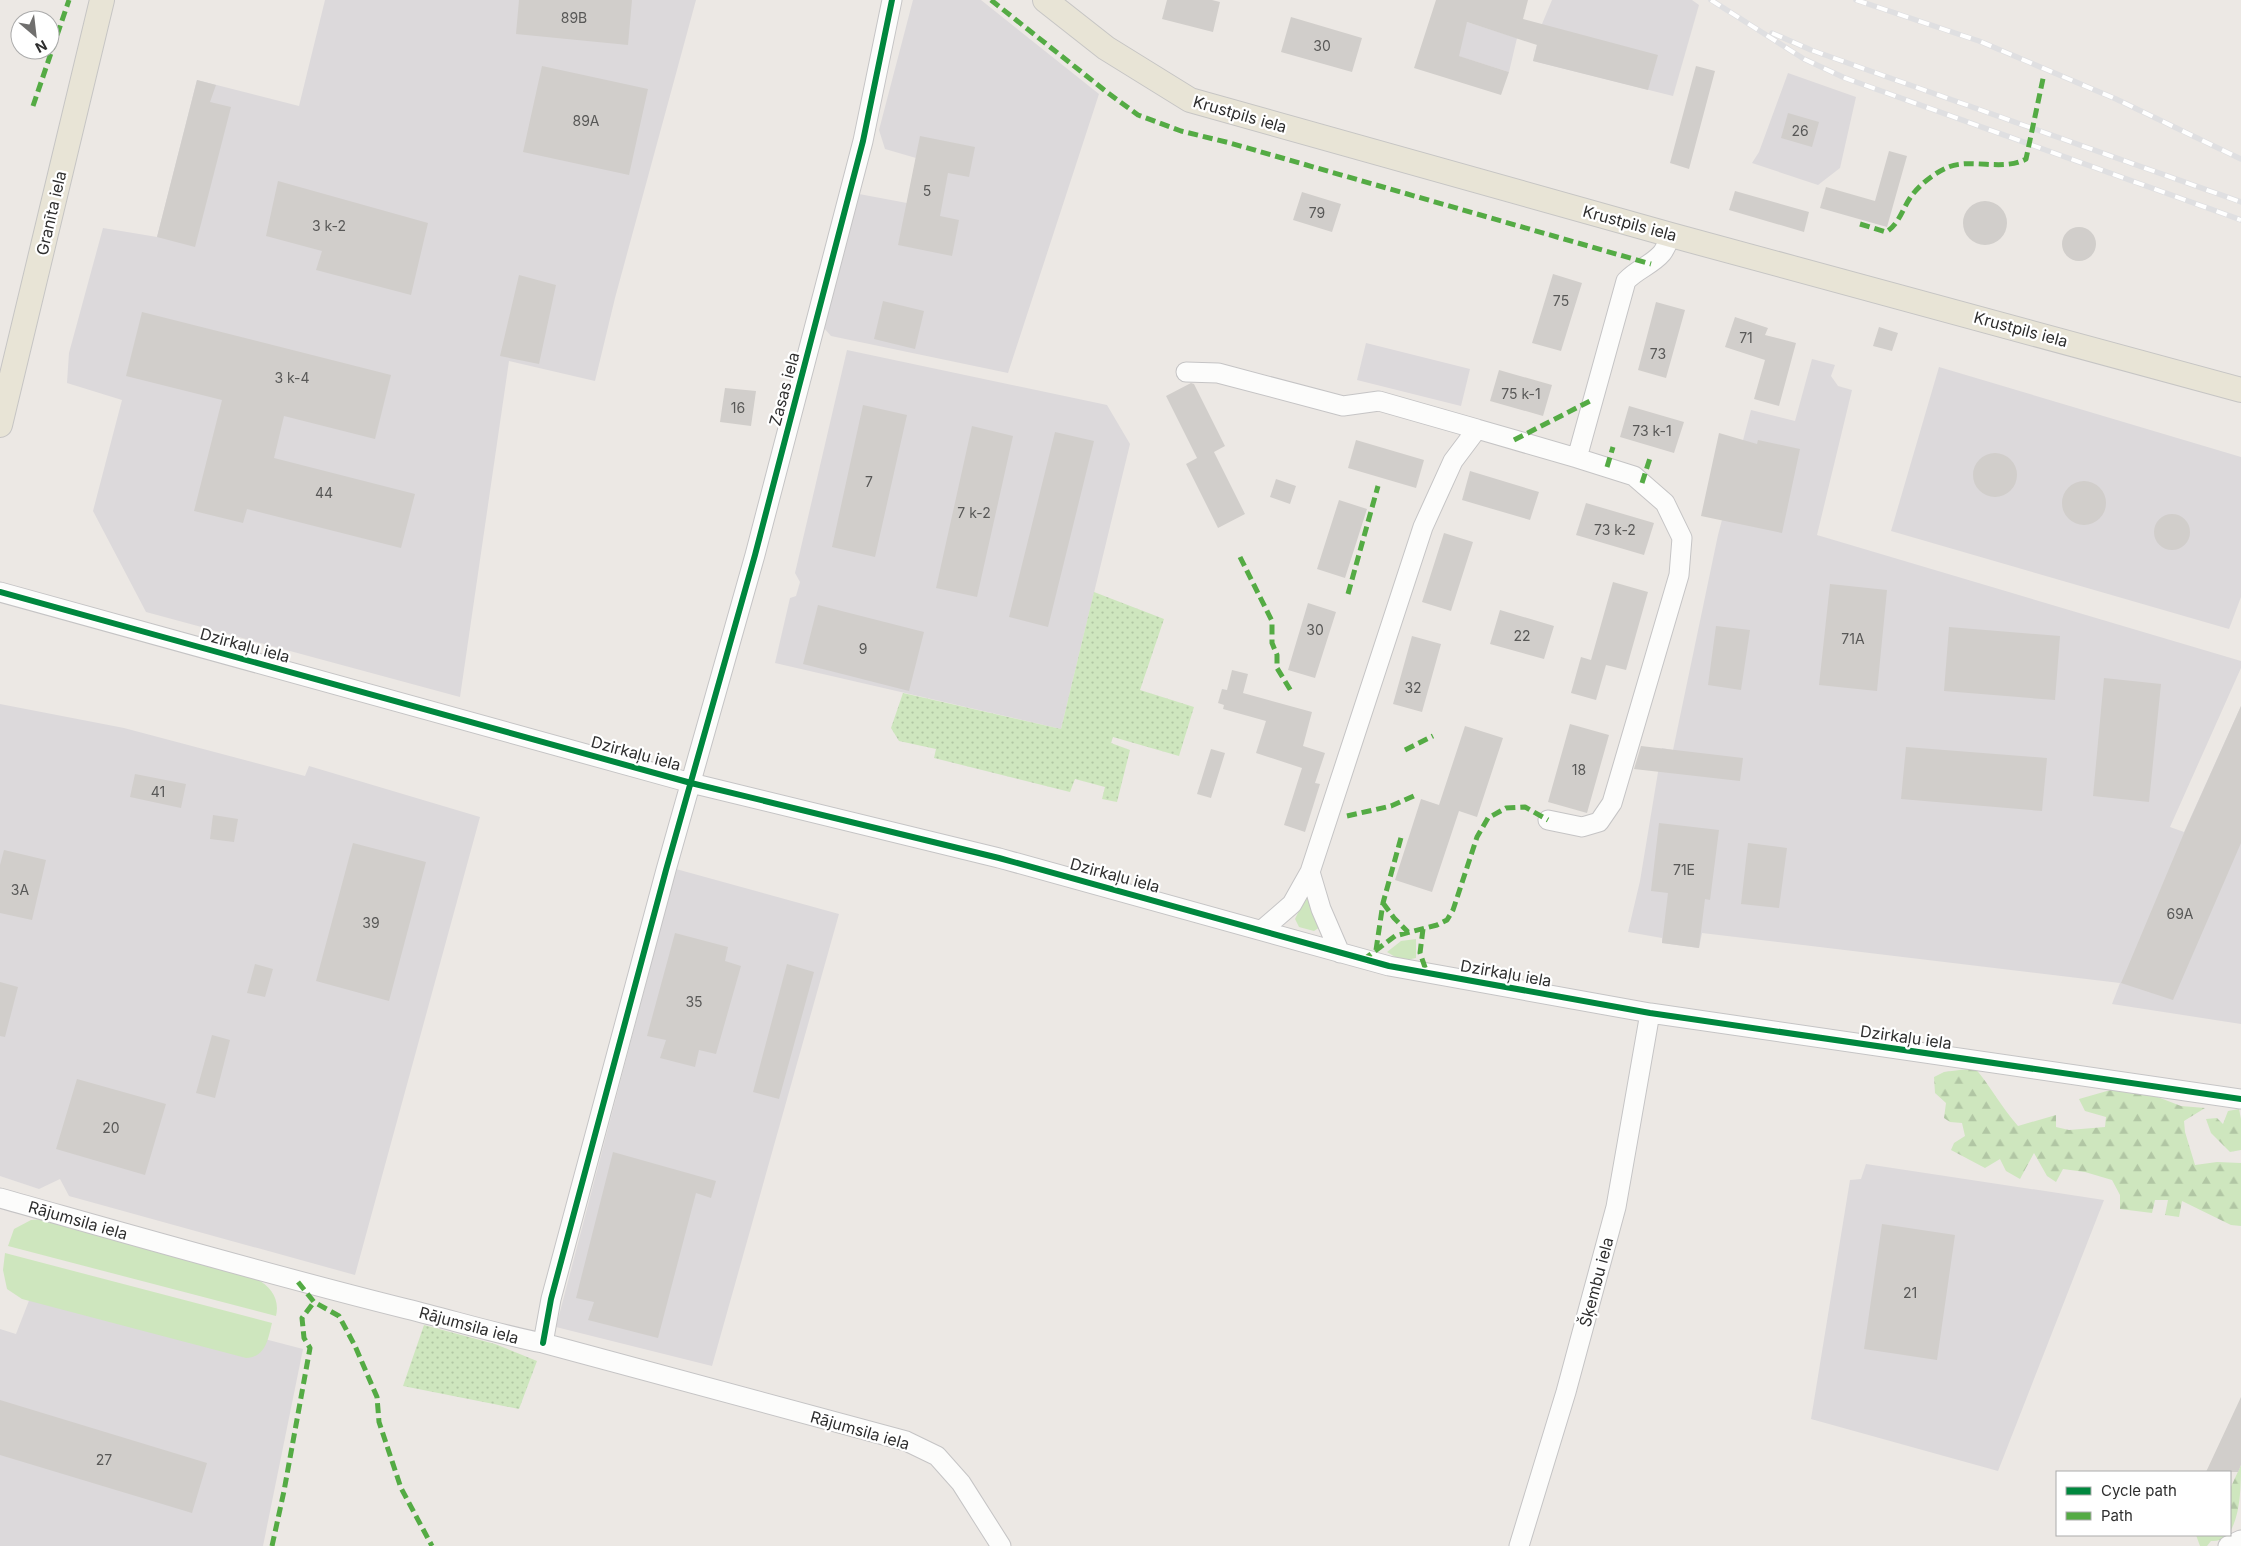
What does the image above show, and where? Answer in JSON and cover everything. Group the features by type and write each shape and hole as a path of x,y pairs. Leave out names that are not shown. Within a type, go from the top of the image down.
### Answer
{"main road":[{"name":"Granīta iela","path":"0,425 102,0"},
{"name":"Krustpils iela","path":"1045,0 1106,48 1190,100 1671,235 2241,390"}],"street":[{"name":"Zasas iela","path":"543,1343 554,1290 691,782 755,555 861,148 892,0"},
{"path":"1577,458 1626,281 1635,272 1651,264 1663,252 1671,235"},
{"path":"1186,372 1218,373 1343,406 1379,401 1634,476 1665,503 1682,538 1679,575 1612,803 1599,822 1582,827 1548,820"},
{"path":"1262,930 1292,904 1310,872 1423,527 1453,461 1478,429"},
{"name":"Dzirkaļu iela","path":"0,592 691,782 999,858 1390,966 1650,1013 2241,1099"},
{"path":"1310,872 1321,908 1340,953"},
{"name":"Šķembu iela","path":"1519,1546 1566,1392 1616,1207 1650,1013"},
{"name":"Rājumsila iela","path":"0,1198 298,1282 428,1314 497,1334 543,1343 906,1441 937,1456 961,1482 1001,1546"},
{"path":"2228,1546 2241,1540"}],"shaded area":[{"path":"325,0 696,0 615,298 595,381 509,361 460,697 146,612 93,511 122,400 67,383 69,353 103,228 157,237 197,80 299,106"},
{"path":"913,0 981,0 1099,94 1008,373 831,336 823,327 859,194 907,203 916,158 885,149 879,130"},
{"path":"1552,0 1692,0 1699,5 1673,96 1533,61 1542,24"},
{"path":"1467,22 1517,38 1509,72 1439,50"},
{"path":"1788,73 1856,97 1840,168 1818,185 1752,163 1759,152"},
{"path":"1366,343 1470,369 1461,406 1357,380"},
{"path":"847,350 1107,405 1130,444 1061,729 775,663 790,598 796,596 800,582 795,573"},
{"path":"1812,359 1835,365 1831,376 1838,386 1852,390 1817,535 2241,661 2241,668 2170,827 2184,832 2241,706 2241,1024 2112,1004 2120,983 1702,933 1699,948 1662,943 1662,938 1628,932 1640,881 1662,748 1673,750 1718,535 1751,410 1795,421"},
{"path":"1939,367 2241,457 2241,597 2229,629 1891,531"},
{"path":"0,704 124,728 305,776 309,766 480,817 355,1275 69,1196 60,1179 39,1189 0,1176"},
{"path":"676,869 839,914 712,1366 556,1327"},
{"path":"1866,1164 2104,1200 1998,1471 1811,1419 1850,1180 1861,1179"},
{"path":"37,1280 303,1349 263,1546 0,1546 0,1329 16,1334"}],"green space":[{"path":"1094,592 1164,619 1140,690 1194,707 1179,756 1113,737 1111,743 1130,750 1117,802 1102,799 1105,787 1075,779 1070,792 934,758 936,749 899,741 891,728 903,693 1061,729"},
{"path":"1309,890 1320,927 1314,931 1299,927 1295,919"},
{"path":"1416,939 1416,958 1402,961 1387,952 1401,941"},
{"path":"1975,1068 2018,1126 2056,1115 2056,1127 2069,1130 2105,1127 2106,1117 2085,1111 2079,1099 2114,1089 2155,1096 2181,1106 2205,1108 2184,1121 2185,1132 2195,1165 2217,1162 2241,1163 2241,1226 2231,1225 2182,1201 2179,1217 2165,1215 2168,1200 2155,1200 2152,1213 2120,1209 2120,1195 2112,1180 2085,1172 2063,1169 2056,1182 2047,1176 2034,1153 2020,1179 2006,1171 2000,1159 1985,1168 1951,1150 1954,1143 1965,1136 1962,1123 1950,1122 1944,1118 1946,1103 1935,1093 1934,1077 1944,1072"},
{"path":"2239,1109 2241,1119 2241,1150 2230,1152 2211,1133 2206,1119 2217,1118 2223,1124 2228,1111"},
{"path":"43,1219 257,1279 273,1294 277,1304 276,1316 8,1246 14,1229 31,1220"},
{"path":"5,1253 272,1323 267,1341 262,1351 253,1357 246,1358 22,1299 7,1289 3,1270"},
{"path":"424,1325 495,1344 537,1361 519,1409 403,1386"},
{"path":"2241,1465 2241,1487 2234,1524 2231,1529 2231,1487"},
{"path":"2196,1536 2226,1536 2221,1540 2211,1541 2207,1546 2200,1546"}],"building":[{"path":"519,0 632,0 628,45 516,34"},
{"path":"1167,0 1212,0 1220,2 1213,32 1162,19"},
{"path":"1436,0 1528,0 1523,19 1658,55 1648,90 1533,61 1537,45 1467,22 1459,56 1509,72 1501,95 1414,68"},
{"path":"1291,17 1362,38 1352,72 1281,52"},
{"path":"542,66 648,89 629,175 523,152"},
{"path":"1696,66 1715,71 1689,169 1670,163"},
{"path":"197,80 216,85 210,102 231,107 195,247 157,237"},
{"path":"1788,113 1819,122 1812,147 1781,138"},
{"path":"920,136 975,147 969,177 948,173 940,216 959,220 952,256 898,245"},
{"path":"1889,151 1907,156 1887,227 1820,208 1826,187 1875,201"},
{"path":"278,181 428,223 411,295 316,270 322,251 266,236"},
{"path":"1735,191 1809,212 1804,232 1729,210"},
{"path":"1302,192 1341,204 1332,232 1293,220"},
{"path":"1985,201 1997,205 2003,211 2007,223 2003,235 1997,241 1985,245 1973,241 1967,235 1963,223 1967,211 1973,205"},
{"path":"2079,227 2086,228 2091,232 2095,237 2095,251 2091,256 2086,260 2079,261 2072,260 2067,256 2063,251 2062,244 2063,237 2067,232 2072,228"},
{"path":"1553,274 1582,283 1561,351 1532,343"},
{"path":"519,275 556,285 539,364 500,356"},
{"path":"883,301 924,311 915,349 874,339"},
{"path":"1656,302 1685,310 1666,378 1638,370"},
{"path":"142,312 391,375 375,439 284,416 274,458 415,494 401,548 247,509 243,523 194,511 222,400 126,376"},
{"path":"1735,317 1768,328 1765,335 1796,343 1779,406 1754,399 1765,360 1725,347"},
{"path":"1879,327 1898,333 1892,351 1873,346"},
{"path":"1499,370 1552,385 1543,416 1490,401"},
{"path":"1191,383 1194,384 1225,446 1214,452 1245,514 1218,528 1186,464 1197,458 1166,396"},
{"path":"725,388 756,391 751,426 720,422"},
{"path":"863,405 907,415 875,557 832,547"},
{"path":"1629,406 1684,422 1674,453 1620,437"},
{"path":"972,426 1013,436 977,597 936,588"},
{"path":"1055,432 1094,441 1048,627 1009,617"},
{"path":"1719,433 1757,444 1758,440 1800,449 1782,533 1701,516"},
{"path":"1356,440 1424,460 1416,488 1348,468"},
{"path":"1999,453 2011,459 2016,467 2016,483 2011,491 2003,496 1991,497 1979,491 1974,483 1973,471 1979,459 1987,454"},
{"path":"1470,471 1539,492 1530,520 1462,500"},
{"path":"1276,479 1296,486 1290,504 1270,497"},
{"path":"2088,481 2100,487 2105,495 2105,511 2100,519 2092,524 2080,525 2068,519 2063,511 2062,499 2068,487 2076,482"},
{"path":"1339,500 1367,509 1345,578 1317,569"},
{"path":"1586,503 1654,523 1644,555 1576,535"},
{"path":"2172,514 2179,515 2185,519 2189,525 2189,539 2185,545 2179,549 2172,550 2165,549 2159,545 2155,539 2154,532 2155,525 2159,519 2165,515"},
{"path":"1444,533 1473,542 1451,611 1422,602"},
{"path":"1613,582 1648,592 1626,670 1606,665 1596,700 1571,693 1581,657 1591,660"},
{"path":"1830,584 1887,590 1877,691 1819,685"},
{"path":"1308,603 1336,612 1315,678 1288,670"},
{"path":"818,605 924,632 909,691 803,664"},
{"path":"1500,610 1554,626 1544,659 1490,644"},
{"path":"1716,626 1750,630 1741,690 1708,685"},
{"path":"1949,627 2060,636 2055,700 1944,691"},
{"path":"1412,636 1441,644 1422,712 1393,704"},
{"path":"1232,670 1248,674 1243,693 1312,712 1303,746 1325,753 1315,783 1320,784 1305,832 1284,825 1302,768 1256,753 1266,721 1223,709 1224,705 1218,703 1222,689 1227,690"},
{"path":"2104,678 2161,684 2149,802 2093,796"},
{"path":"2241,706 2241,843 2173,1000 2121,983 2184,833"},
{"path":"1570,724 1609,735 1587,813 1548,802"},
{"path":"1465,726 1503,738 1477,817 1459,811 1432,892 1395,880 1421,799 1439,805"},
{"path":"1641,746 1743,758 1740,781 1634,769"},
{"path":"1906,747 2047,758 2042,811 1901,799"},
{"path":"1211,749 1225,753 1211,798 1197,794"},
{"path":"135,774 186,784 181,808 130,797"},
{"path":"213,815 238,819 234,842 210,839"},
{"path":"1659,823 1719,830 1710,900 1705,899 1699,948 1662,943 1668,893 1651,891"},
{"path":"353,843 426,862 389,1001 316,981"},
{"path":"1748,843 1787,848 1779,908 1741,904"},
{"path":"4,850 46,860 32,920 0,913 0,865"},
{"path":"675,933 728,947 725,961 741,966 716,1054 699,1050 695,1067 660,1058 666,1040 647,1036"},
{"path":"255,964 273,969 265,997 247,993"},
{"path":"787,964 814,972 779,1099 753,1092"},
{"path":"0,982 18,987 5,1037 0,1036"},
{"path":"212,1035 230,1040 215,1098 196,1093"},
{"path":"77,1079 166,1104 145,1175 56,1149"},
{"path":"613,1152 716,1181 711,1198 696,1193 658,1338 588,1320 594,1302 576,1298"},
{"path":"1882,1224 1955,1235 1937,1360 1864,1349"},
{"path":"2241,1397 2241,1465 2238,1472 2206,1471"},
{"path":"0,1400 207,1463 192,1513 0,1455"}],"railway":[{"path":"1711,0 1804,59 1845,78 2241,220"},
{"path":"1856,0 1979,41 2116,99 2241,159"},
{"path":"1772,33 1811,50 2241,202"}],"marked path":[{"path":"33,106 69,0"},
{"path":"991,0 1138,115 1181,131 1230,143 1651,264"},
{"path":"1860,224 1886,232 1897,221 1917,189 1931,177 1946,168 1965,164 1996,165 2017,163 2026,159 2044,74"},
{"path":"1514,440 1592,400"},
{"path":"1607,467 1613,447"},
{"path":"1642,483 1650,458"},
{"path":"1348,594 1378,486"},
{"path":"1240,557 1272,621 1272,643 1277,655 1277,668 1291,691"},
{"path":"1405,750 1433,736"},
{"path":"1347,816 1391,806 1416,795"},
{"path":"1363,960 1395,936 1437,925 1447,920 1453,910 1477,837 1488,818 1506,808 1525,807 1548,820"},
{"path":"1376,950 1383,903 1402,834"},
{"path":"1383,903 1408,932"},
{"path":"1423,929 1420,953 1427,973"},
{"path":"298,1282 314,1302 339,1316 355,1346 377,1397 379,1422 401,1488 432,1546"},
{"path":"272,1546 310,1348 304,1338 302,1318 314,1302"}],"cycle path":[{"path":"543,1343 551,1299 666,870 755,555 863,141 892,0"},
{"path":"0,592 691,783 999,858 1389,966 1650,1013 2241,1099"}]}
